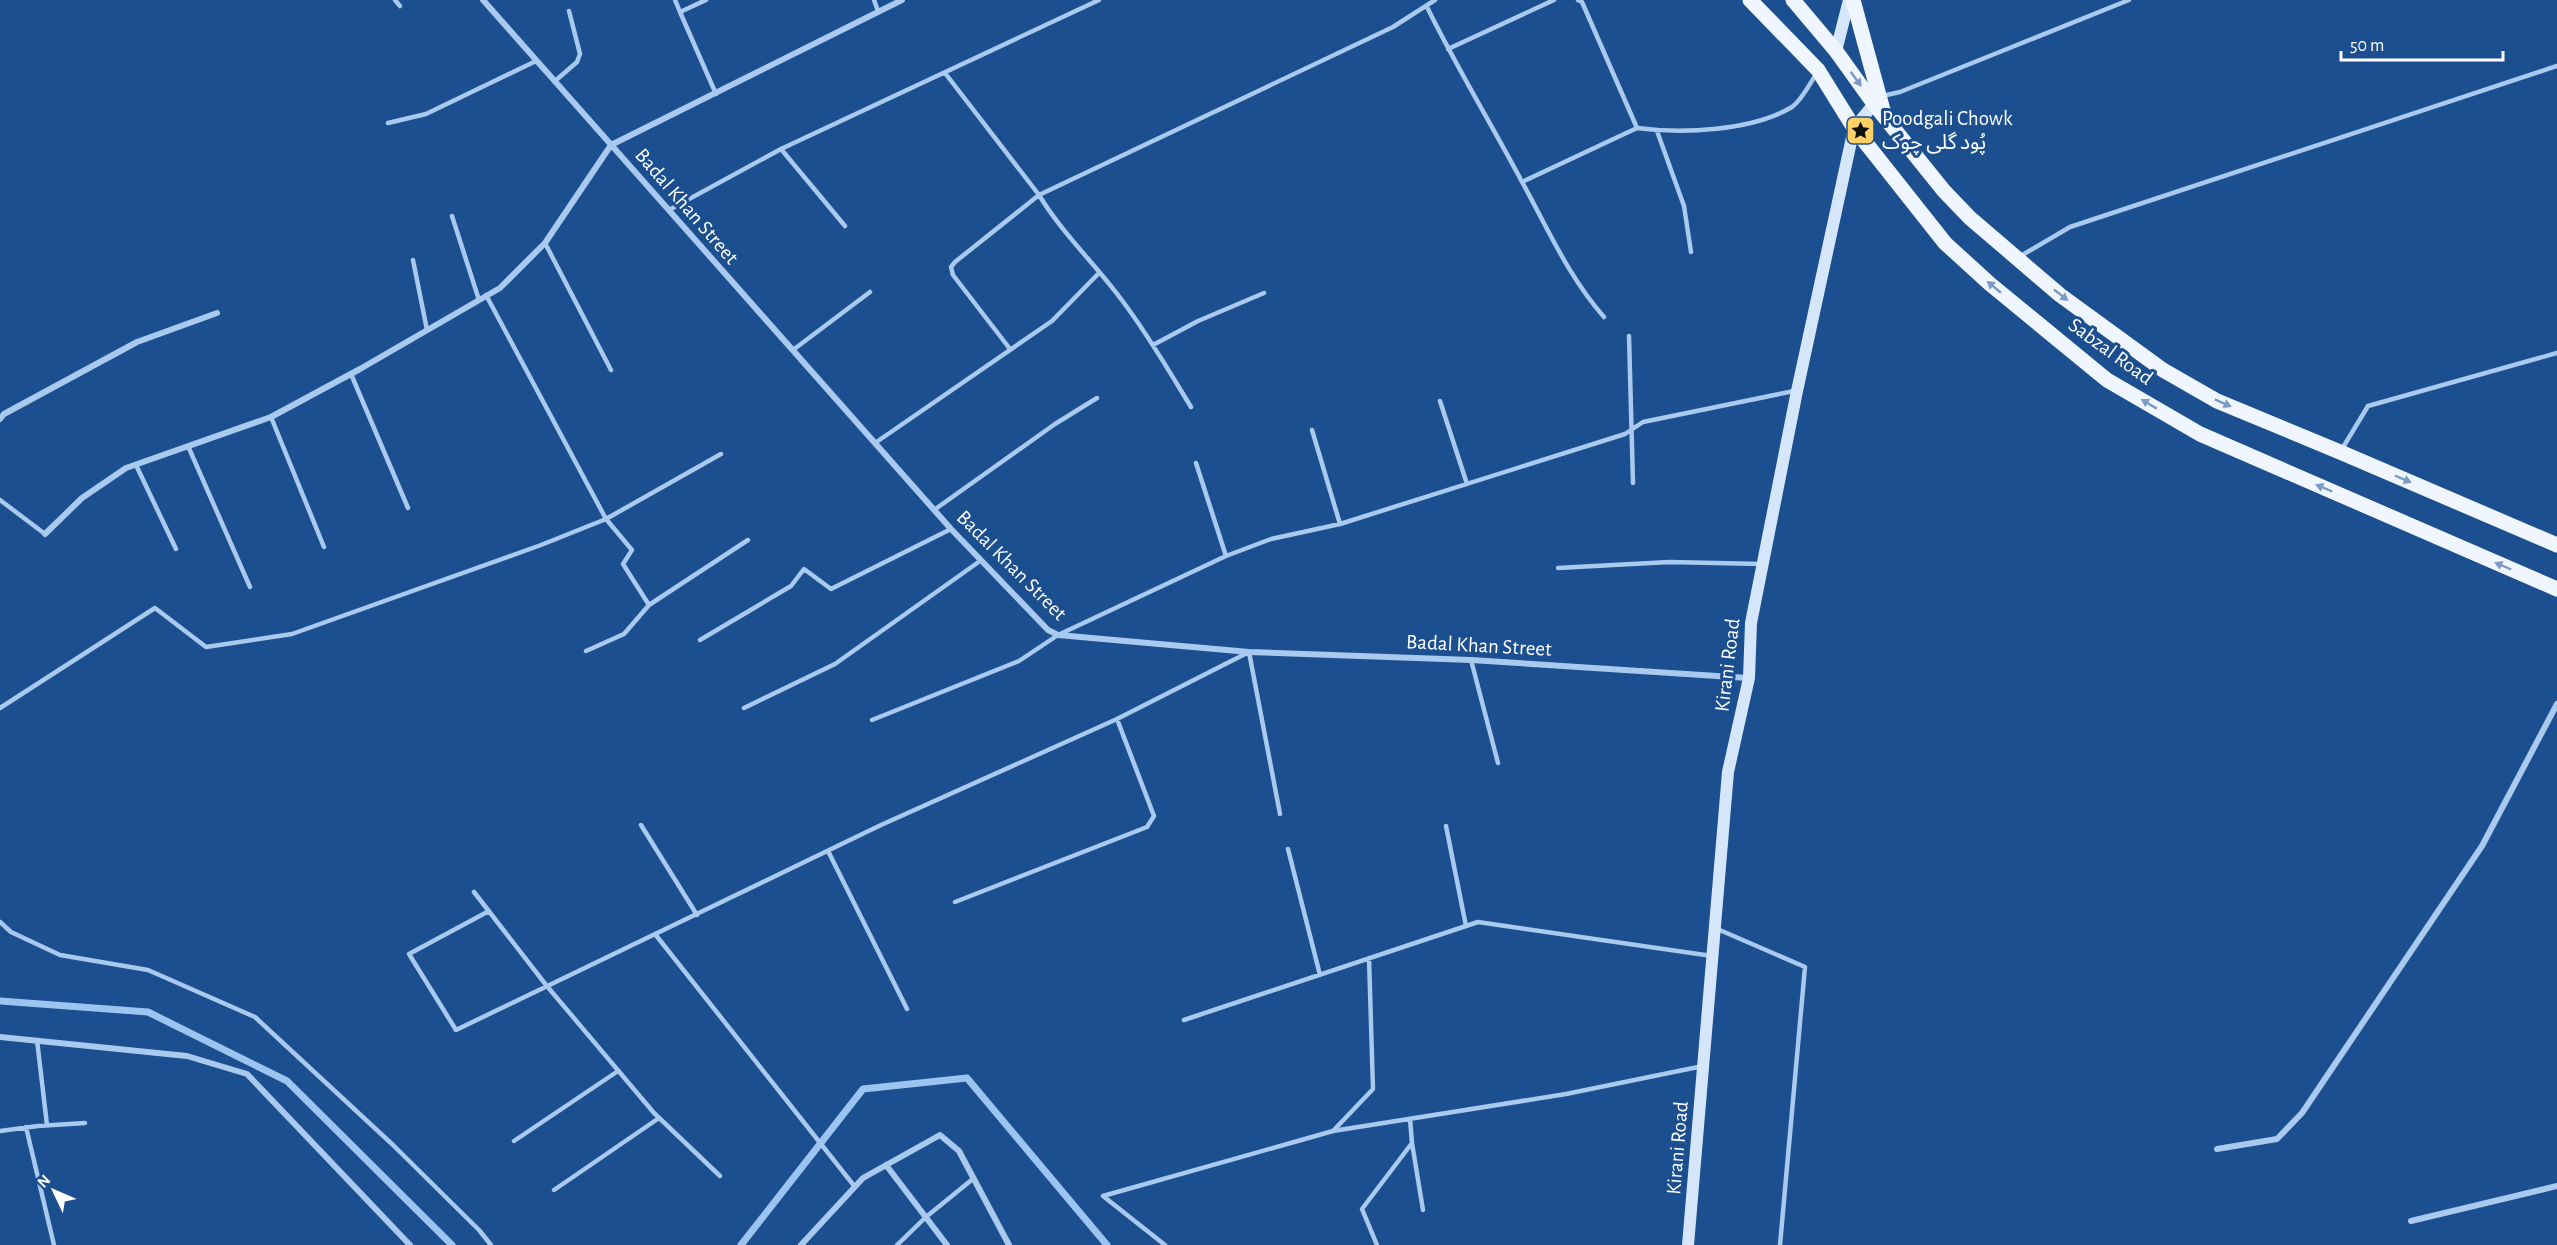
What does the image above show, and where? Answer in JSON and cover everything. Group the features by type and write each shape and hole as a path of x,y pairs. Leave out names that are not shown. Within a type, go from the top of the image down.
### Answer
{"main road":[{"name":"Sabzal Road","path":"1750,0 1818,70 1854,128 1945,243 1989,284 2107,380 2199,434 2557,589"},
{"path":"1793,0 1877,100"},
{"path":"1836,51 1851,0"},
{"path":"1851,0 1877,100"},
{"name":"Sabzal Road","path":"1877,100 1886,118 1944,191 2016,259 2060,295 2163,370 2217,401 2557,545"},
{"name":"Kirani Road","path":"1688,1245 1728,772 1749,678 1751,623 1797,391 1854,128 1877,100"}],"street":[{"name":"Badal Khan Street","path":"483,0 951,530 1048,630 1058,635 1249,652 1471,660 1749,678"},
{"path":"45,534 82,498 126,468 271,417 500,288 545,243 611,145 902,0"},
{"path":"0,419 4,414 137,342 217,313"},
{"path":"2217,1149 2277,1140 2302,1113 2482,846 2557,704"},
{"path":"0,1037 187,1056 247,1074 410,1245"},
{"path":"801,1245 863,1178 940,1135 960,1151 1009,1245"},
{"path":"886,1166 947,1245"},
{"path":"2411,1221 2557,1186"}],"lane":[{"path":"394,0 400,6"},
{"path":"675,0 716,94"},
{"path":"680,12 706,0"},
{"path":"874,0 878,11"},
{"path":"669,210 781,149 1099,0"},
{"path":"1010,349 953,274 951,267 955,262 1039,195 1393,27 1435,0"},
{"path":"1448,49 1554,0"},
{"path":"1578,0 1582,2 1637,128"},
{"path":"1877,100 2129,0"},
{"path":"1427,7 1522,182 1541,222 1583,293 1604,317"},
{"path":"555,81 577,62 580,54 569,11"},
{"path":"388,123 426,114 536,60"},
{"path":"2016,259 2070,227 2557,66"},
{"path":"1522,182 1637,128 1657,131 1704,129 1753,123 1793,106 1818,70"},
{"path":"945,73 1049,211 1121,298 1191,407"},
{"path":"1657,131 1684,206 1691,252"},
{"path":"781,149 845,226"},
{"path":"452,216 479,300"},
{"path":"545,243 611,370"},
{"path":"413,260 427,330"},
{"path":"875,443 1052,321 1099,273"},
{"path":"793,350 870,292"},
{"path":"1153,345 1198,321 1264,292"},
{"path":"486,296 606,519 632,550 623,564 649,605"},
{"path":"1629,336 1633,483"},
{"path":"2340,452 2368,406 2557,353"},
{"path":"351,374 408,508"},
{"path":"872,720 1019,661 1058,635 1226,556 1271,539 1340,524 1625,434 1643,422 1797,391"},
{"path":"934,510 1055,424 1097,398"},
{"path":"1440,400 1467,484"},
{"path":"271,417 324,547"},
{"path":"1312,430 1340,524"},
{"path":"188,446 250,587"},
{"path":"0,708 155,608 206,647 292,634 606,519 721,454"},
{"path":"1197,463 1226,556"},
{"path":"136,465 176,549"},
{"path":"0,500 45,534"},
{"path":"700,640 792,586 804,569 831,589 951,530"},
{"path":"586,651 624,634 649,605 748,540"},
{"path":"744,708 835,664 980,561"},
{"path":"1558,568 1669,562 1762,564"},
{"path":"489,911 409,954 456,1030 828,851 1117,719 1249,652 1280,814"},
{"path":"1471,660 1498,763"},
{"path":"955,902 1147,827 1154,816 1117,719"},
{"path":"641,825 697,915"},
{"path":"1446,826 1466,926"},
{"path":"1288,849 1320,975"},
{"path":"828,851 907,1009"},
{"path":"474,892 546,985 618,1071 659,1118 720,1176"},
{"path":"0,922 10,932 60,955 148,970 255,1017 393,1145 479,1230 491,1245"},
{"path":"1184,1020 1478,922 1713,956"},
{"path":"1715,928 1805,967 1780,1245"},
{"path":"655,934 855,1187"},
{"path":"1333,1131 1373,1089 1368,958"},
{"path":"37,1040 47,1125"},
{"path":"1166,1245 1103,1196 1333,1131 1566,1094 1703,1066"},
{"path":"514,1141 618,1071"},
{"path":"554,1190 659,1118"},
{"path":"1410,1119 1422,1210"},
{"path":"0,1131 85,1123"},
{"path":"26,1127 54,1245"},
{"path":"1377,1245 1362,1209 1412,1143"},
{"path":"897,1245 926,1217 974,1178"}],"waterway":[{"path":"0,1001 148,1012 287,1081 452,1245"},
{"path":"741,1245 863,1089 967,1078 1107,1245"}],"place":[{"name":"Poodgali Chowk پُود گلی چوک","path":"1861,130"}]}
